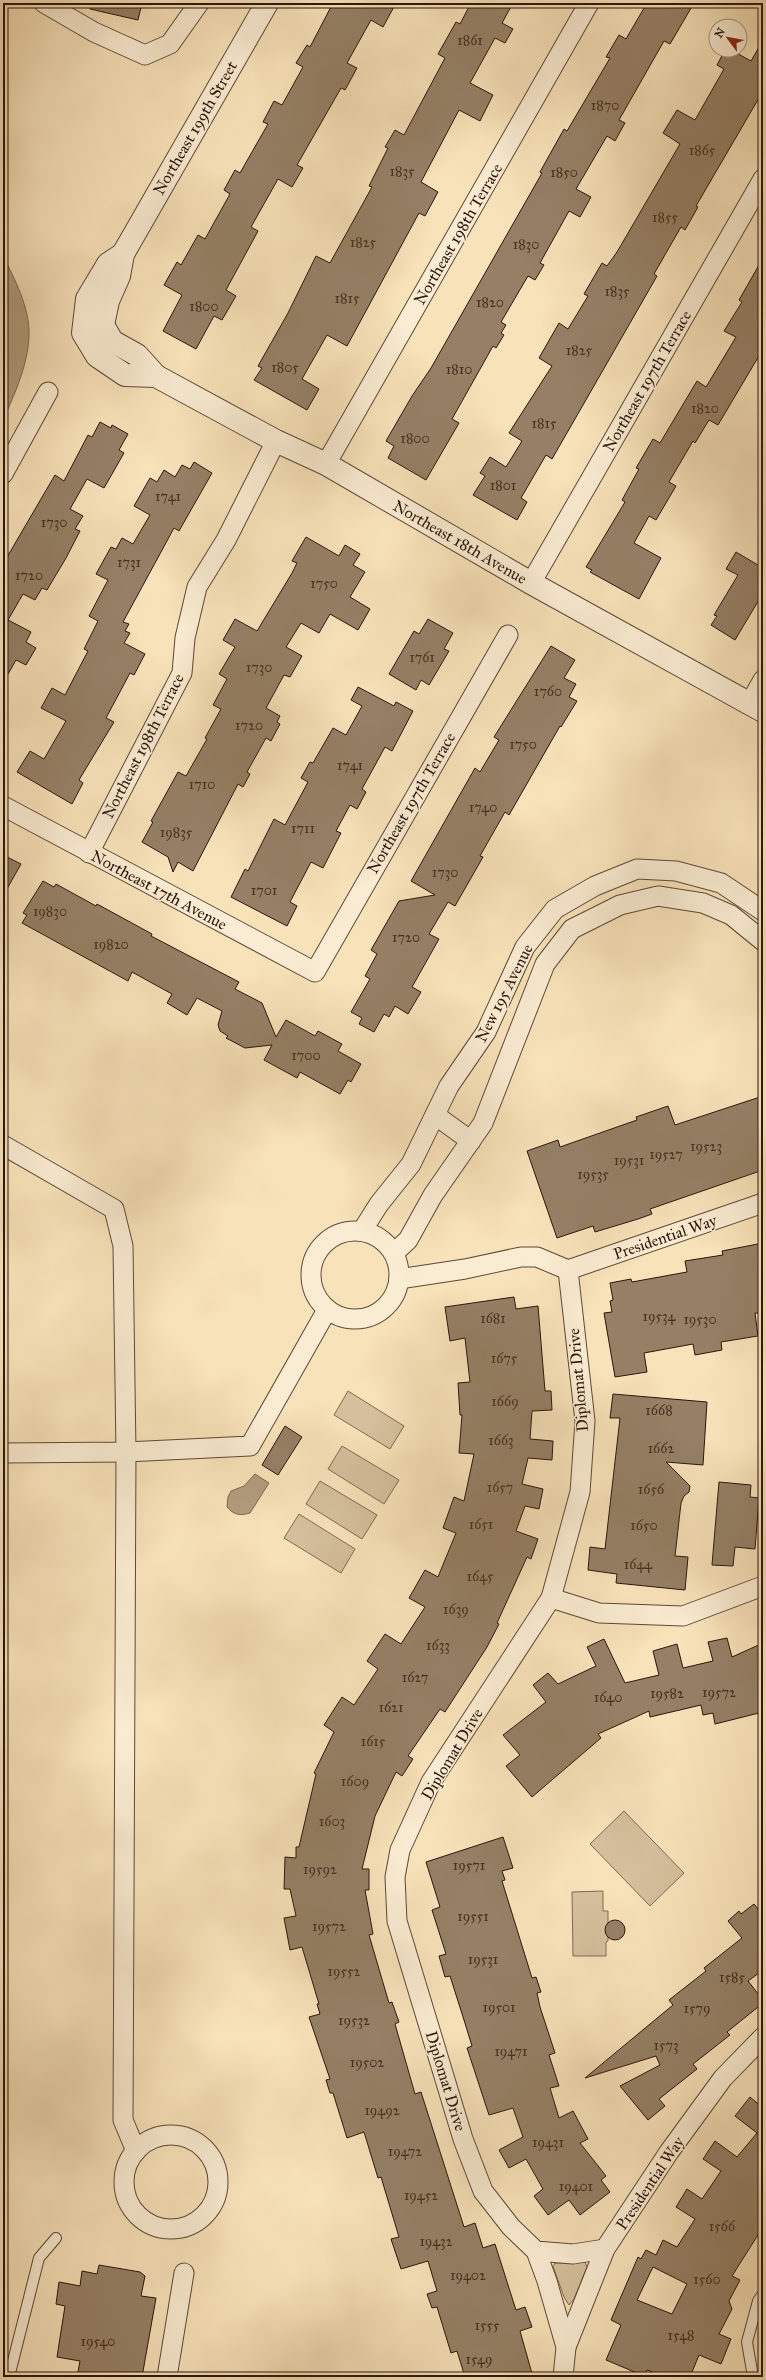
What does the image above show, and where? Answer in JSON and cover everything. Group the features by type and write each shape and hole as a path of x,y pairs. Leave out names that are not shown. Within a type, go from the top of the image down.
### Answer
{"street":[{"path":"44,3 94,32 146,55 170,44 199,3"},
{"name":"Northeast 199th Street","path":"123,254 267,3"},
{"name":"Northeast 198th Terrace","path":"326,464 589,3"},
{"name":"Northeast 197th Terrace","path":"531,583 763,179"},
{"name":"Northeast 18th Avenue","path":"123,254 120,276 108,301 103,325 112,341 137,355 156,376 276,441 326,464 531,583 757,707"},
{"path":"3,474 48,392"},
{"name":"Northeast 198th Terrace","path":"89,853 182,673 185,638 197,587 226,540 276,441"},
{"name":"Northeast 197th Terrace","path":"315,972 508,634"},
{"path":"757,707 763,680"},
{"name":"Northeast 17th Avenue","path":"3,806 315,972"},
{"name":"New 195 Avenue","path":"362,1231 379,1204 411,1164 449,1086 486,1032 525,947 555,908 595,886 637,869 676,871 721,884 763,911"},
{"name":"New 195 Avenue","path":"394,1253 408,1240 433,1195 484,1123 546,964 572,929 620,905 658,896 703,903 731,916 763,941"},
{"path":"435,1115 471,1141"},
{"path":"3,1145 114,1209 123,1246 126,1452 123,2120 136,2151"},
{"name":"Presidential Way","path":"568,1270 763,1203"},
{"path":"347,1231 362,1231 376,1236 388,1245 394,1253 400,1272 399,1278 392,1300 381,1311 368,1318 347,1318 328,1310 318,1300 312,1287 310,1272 314,1258 321,1246 333,1236 347,1231"},
{"path":"399,1278 465,1269 521,1257 537,1257 568,1270"},
{"name":"Diplomat Drive","path":"536,2251 511,2227 483,2191 463,2139 397,1920 395,1877 400,1850 431,1782 551,1598 580,1492 585,1421 568,1270"},
{"path":"3,1453 126,1452 250,1446 328,1310"},
{"path":"551,1598 599,1613 683,1616 763,1586"},
{"name":"Presidential Way","path":"563,2377 566,2347 606,2249 669,2152 722,2078 763,2037"},
{"path":"171,2134 186,2136 199,2143 209,2153 216,2167 218,2189 210,2209 199,2221 189,2226 167,2230 151,2226 138,2216 128,2203 124,2187 125,2171 136,2151 143,2144 156,2137 171,2134"},
{"path":"536,2251 573,2254 606,2249"},
{"name":"Presidential Way","path":"536,2251 547,2281 566,2347"},
{"path":"167,2377 184,2273"}],"lane":[{"path":"9,2377 39,2258 56,2238"},
{"path":"753,2377 747,2342 758,2301 763,2294"}],"shaded area":[{"path":"3,256 24,304 29,324 29,334 27,355 24,366 3,419"},
{"path":"348,1391 404,1426 390,1449 334,1415"},
{"path":"342,1446 399,1480 384,1504 328,1469"},
{"path":"255,1474 269,1483 250,1513 240,1515 232,1512 227,1507 228,1497 231,1491 244,1486"},
{"path":"320,1481 377,1515 362,1539 306,1504"},
{"path":"299,1514 355,1549 341,1573 284,1538"},
{"path":"624,1811 684,1873 650,1906 590,1844"},
{"path":"603,1891 603,1911 608,1911 608,1941 606,1942 606,1956 573,1956 572,1892"},
{"path":"585,2262 587,2267 574,2299 569,2305 564,2297 553,2266 555,2263"}],"building":[{"path":"90,3 142,3 138,20 90,9"},
{"path":"333,3 396,3 383,27 371,20 347,63 357,68 345,90 341,88 297,165 303,168 292,187 278,179 251,227 258,231 226,290 236,296 222,320 214,316 196,349 163,331 182,295 164,285 177,262 181,265 198,235 205,239 230,194 224,190 235,170 240,173 268,124 263,122 274,101 282,105 303,67 296,63 307,45 310,47"},
{"path":"471,3 513,3 502,23 513,29 505,43 495,38 470,83 493,95 480,121 459,110 421,182 438,192 425,216 419,213 347,346 327,335 302,379 319,389 307,410 254,380 262,368 258,366 288,313 316,256 330,263 372,187 369,186 388,148 385,147 395,130 404,135 445,58 438,54 456,22 460,24"},
{"path":"647,3 694,3 670,44 664,41 619,120 625,123 615,141 607,136 576,189 591,197 580,217 569,211 540,263 544,265 535,280 528,276 501,322 506,325 501,333 504,335 496,348 493,346 452,419 459,423 426,480 388,458 394,446 386,441 412,396 431,368 542,173 540,172 564,129 567,131 610,58 606,57 619,35 626,39"},
{"path":"763,40 763,91 696,206 698,207 685,230 681,227 654,274 657,276 552,459 546,455 521,498 527,502 517,520 473,495 485,476 480,473 490,457 506,467 522,441 509,433 552,366 539,358 559,323 568,329 588,296 584,294 602,263 607,266 617,252 680,144 663,133 677,110 695,120 724,69 717,65 721,58 746,58 751,61"},
{"path":"763,258 763,349 718,425 709,420 695,443 693,441 669,482 676,486 656,520 649,516 634,543 661,558 639,599 590,572 592,570 586,567 625,502 622,500 639,469 636,468 653,439 660,443 697,381 706,387 736,337 724,331 742,302 739,300"},
{"path":"100,422 111,428 112,425 128,434 119,450 124,453 104,488 87,479 70,509 83,516 75,529 80,531 66,558 47,590 42,588 35,600 23,594 8,620 31,632 26,642 36,648 26,665 16,660 3,683 3,564 55,475 64,481 88,435 92,437"},
{"path":"194,462 212,473 179,531 174,528 123,622 129,624 125,631 130,633 124,643 145,654 134,675 130,673 106,718 114,722 79,780 83,783 72,804 17,772 30,751 44,759 66,721 41,708 52,688 65,695 88,651 84,649 98,621 89,616 108,580 96,574 111,547 116,549 122,538 133,544 150,515 134,506 150,478 157,482 164,470 175,477 182,465 190,469"},
{"path":"306,537 339,556 345,545 360,554 353,565 365,572 350,597 370,609 358,630 330,614 319,633 301,623 286,647 302,656 290,677 284,675 266,708 280,716 277,722 280,724 271,741 266,738 247,772 250,774 243,787 238,784 193,871 178,862 173,872 168,857 142,842 153,822 151,821 178,772 186,776 207,739 205,738 221,709 213,705 227,679 219,674 235,647 223,640 235,619 257,631 292,573 297,563 292,561"},
{"path":"736,552 763,568 763,593 735,640 711,625 717,616 714,615 738,575 726,569"},
{"path":"428,619 453,633 444,649 449,651 429,685 421,680 416,690 389,674 414,631 419,634"},
{"path":"551,646 575,660 564,678 576,684 569,697 577,701 561,727 560,726 509,815 505,812 480,856 483,857 455,906 448,902 429,934 439,939 412,987 421,992 408,1014 395,1006 389,1017 384,1014 374,1032 359,1024 362,1018 351,1012 370,979 365,976 377,954 371,950 399,901 435,895 411,881 475,768 480,772 499,740 494,737"},
{"path":"358,687 394,706 396,702 413,711 392,751 385,747 362,789 366,792 357,809 350,805 336,831 341,833 323,868 311,862 290,902 297,906 287,926 231,897 245,869 248,871 274,819 285,825 308,782 301,778 310,762 313,763 333,728 346,735 362,706 351,700"},
{"path":"3,855 21,864 3,896"},
{"path":"43,881 54,887 56,884 96,906 97,904 152,934 151,936 239,982 235,989 262,1003 276,1037 286,1020 315,1036 318,1031 342,1044 338,1051 361,1064 351,1082 348,1080 340,1094 300,1072 297,1078 264,1060 272,1045 245,1048 226,1038 228,1036 220,1031 218,1025 222,1011 197,998 187,1015 167,1003 172,994 132,972 128,981 22,923 27,915 23,913"},
{"path":"763,1096 763,1170 650,1209 652,1214 638,1219 595,1232 593,1226 557,1238 527,1151 558,1140 560,1147 637,1120 636,1117 668,1106 675,1125"},
{"path":"763,1243 763,1313 755,1313 758,1336 721,1342 722,1350 695,1355 693,1344 644,1353 647,1372 615,1377 604,1313 612,1312 610,1301 613,1300 610,1283 631,1279 632,1282 687,1272 685,1261 723,1255 722,1251"},
{"path":"514,1297 516,1309 538,1306 545,1391 551,1391 552,1410 532,1411 530,1439 553,1441 552,1460 528,1458 522,1484 543,1489 539,1509 525,1506 516,1531 538,1539 531,1559 527,1557 497,1623 499,1624 487,1647 445,1712 440,1709 408,1756 413,1759 402,1776 396,1772 375,1816 362,1869 369,1869 369,1890 365,1890 373,1934 369,1935 389,2003 392,2002 399,2022 395,2024 415,2094 421,2092 464,2227 475,2223 483,2248 495,2244 516,2310 525,2307 532,2327 520,2331 533,2377 465,2377 457,2351 451,2353 437,2307 432,2308 427,2294 437,2291 428,2261 401,2269 391,2239 399,2237 381,2177 378,2178 364,2132 347,2138 333,2093 330,2093 326,2080 330,2079 309,2017 320,2014 317,2004 319,2004 302,1947 290,1950 284,1918 296,1916 290,1889 284,1889 285,1857 296,1858 296,1847 299,1847 316,1774 314,1773 334,1732 324,1725 342,1697 354,1705 378,1669 367,1661 385,1634 401,1644 425,1607 409,1598 425,1570 438,1577 456,1533 443,1528 454,1497 464,1501 474,1454 459,1453 462,1415 460,1415 458,1383 470,1382 465,1338 450,1341 445,1307"},
{"path":"613,1394 707,1402 703,1465 666,1462 690,1486 689,1492 684,1496 681,1503 675,1556 688,1557 685,1590 616,1583 617,1574 588,1570 590,1547 605,1549 620,1418 610,1418"},
{"path":"285,1426 302,1437 278,1475 262,1465"},
{"path":"719,1482 751,1485 750,1497 759,1498 755,1549 735,1547 733,1566 712,1565"},
{"path":"727,1638 732,1657 763,1643 763,1712 715,1724 713,1713 703,1715 701,1705 650,1717 649,1711 598,1734 601,1738 532,1797 506,1766 520,1755 503,1735 546,1702 533,1685 548,1673 558,1684 596,1666 587,1647 604,1639 625,1683 659,1675 653,1651 677,1644 683,1668 713,1661 708,1642"},
{"path":"503,1837 513,1868 502,1871 505,1880 502,1881 532,1978 536,1977 541,1992 537,1993 540,2007 555,2053 549,2055 559,2086 550,2088 559,2118 573,2111 588,2139 580,2143 606,2176 601,2180 610,2192 580,2215 569,2200 548,2215 534,2196 543,2189 526,2159 509,2168 499,2150 523,2137 513,2108 489,2115 467,2048 472,2046 464,2020 450,1976 445,1977 439,1956 446,1954 432,1910 440,1907 426,1862"},
{"path":"754,1904 763,1915 763,1970 748,1981 763,2000 763,2003 727,2032 730,2035 693,2064 697,2069 659,2099 665,2106 648,2120 620,2086 660,2065 656,2056 585,2078 673,2005 669,2000 706,1971 704,1968 742,1938 728,1921 739,1911 741,1914"},
{"path":"615,1920 622,1923 625,1930 622,1937 615,1940 608,1937 605,1930 608,1923"},
{"path":"750,2097 763,2108 763,2227 732,2276 740,2280 729,2301 732,2309 719,2334 731,2339 721,2364 699,2355 690,2377 665,2377 647,2370 644,2376 606,2360 621,2325 611,2320 638,2257 641,2259 646,2250 656,2255 663,2240 677,2247 695,2219 676,2207 687,2189 702,2199 721,2171 703,2159 715,2141 737,2157 757,2133 735,2116","holes":["653,2267 687,2284 672,2314 637,2300"]},
{"path":"99,2265 140,2272 145,2276 141,2296 156,2298 142,2377 77,2377 80,2361 57,2357 65,2306 56,2304 59,2282 80,2286 82,2271 97,2274"}]}
